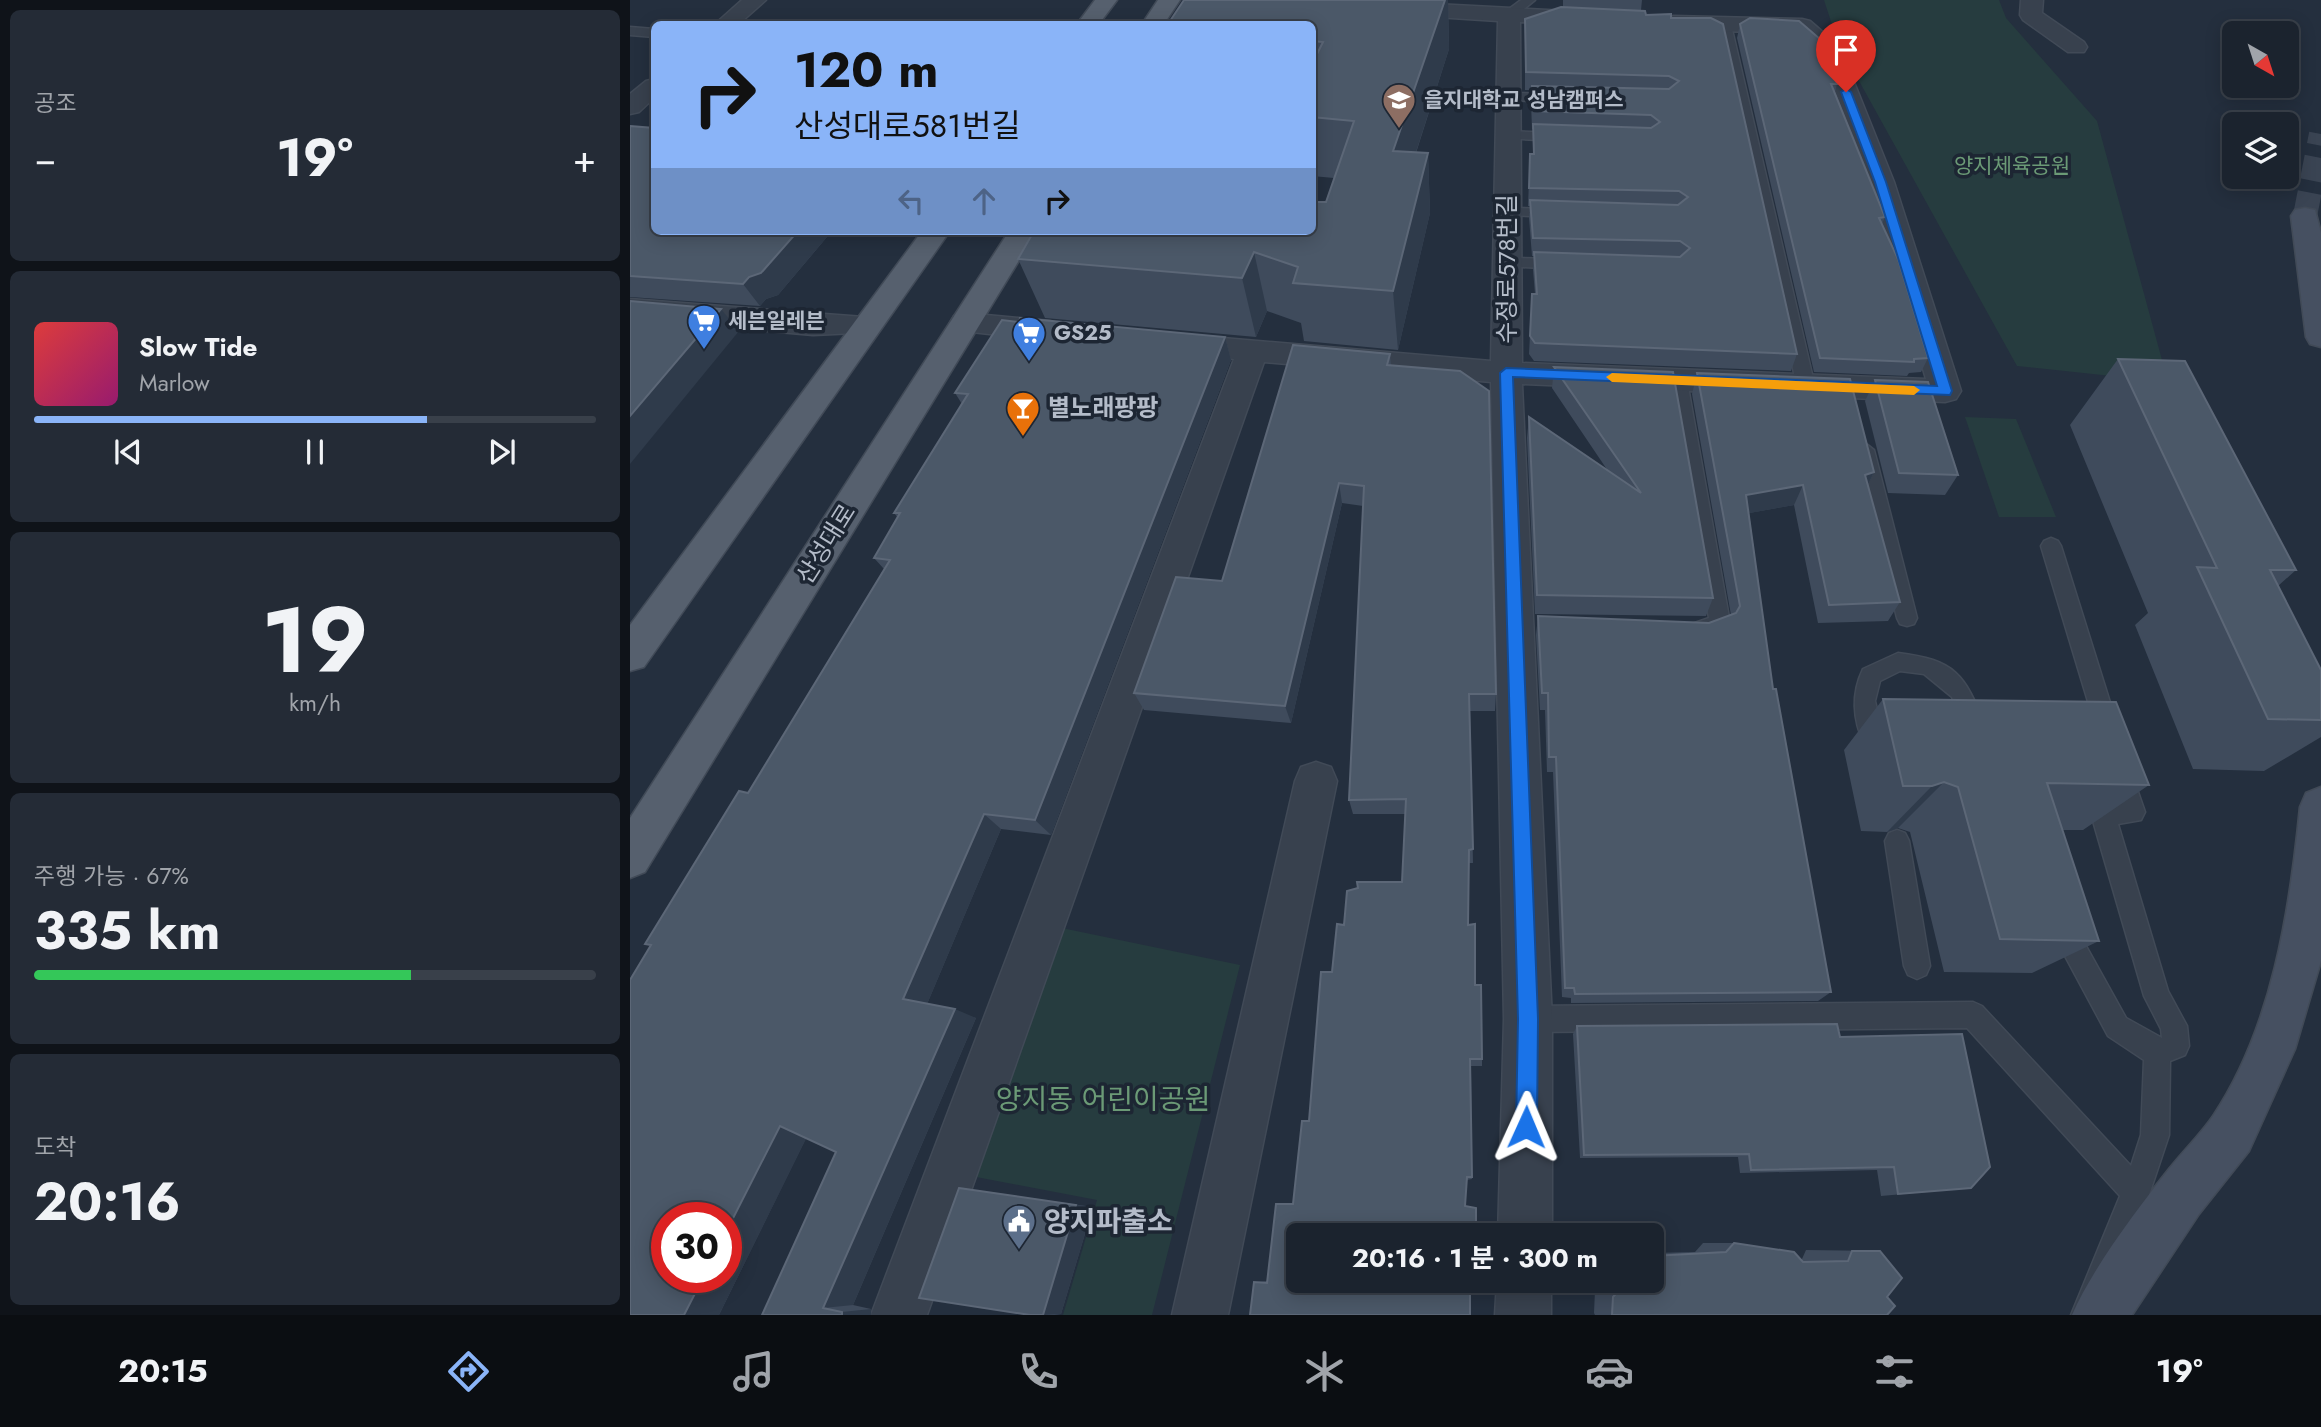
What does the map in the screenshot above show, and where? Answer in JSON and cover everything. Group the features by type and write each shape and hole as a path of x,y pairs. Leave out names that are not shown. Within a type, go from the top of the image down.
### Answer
{"main road":[{"path":"1090,21 1106,0"},
{"path":"1155,21 1169,0"},
{"path":"2305,216 2321,337"},
{"path":"630,655 933,235"},
{"name":"산성대로","path":"630,857 1020,235"},
{"path":"2100,1315 2182,1194 2235,1127 2265,1065 2300,957 2318,859 2321,807"}],"street":[{"path":"730,21 755,0"},
{"path":"2032,0 2031,15 2076,47"},
{"path":"1371,8 1519,8 1604,20"},
{"name":"수정로578번길","path":"1519,8 1509,97 1506,373 1521,626 1528,1019 1525,1223"},
{"path":"1143,340 1506,373 1805,387 1851,395 1945,391 1881,182 1829,47 1802,26 1644,22"},
{"path":"630,107 651,89"},
{"path":"630,309 813,325 866,326"},
{"path":"965,323 1074,334"},
{"path":"900,1315 1253,351"},
{"path":"1200,1315 1316,781"},
{"path":"1523,1315 1524,1293"}],"lane":[{"path":"1725,25 1805,387"},
{"path":"630,31 651,33"},
{"path":"1509,97 1574,98"},
{"path":"1508,135 1578,137"},
{"path":"1508,212 1577,214"},
{"path":"1507,263 1572,265"},
{"path":"1675,630 1702,630 1720,623 1678,380"},
{"path":"1860,429 1907,618"},
{"path":"2052,546 2133,811 2103,814 2157,996 2174,1026 2176,1046 2157,1053"},
{"path":"1873,738 1864,701 1871,675 1898,662 1929,666 1962,691 1978,734"},
{"path":"1897,841 1917,966"},
{"path":"2051,909 2118,1027 2157,1053"},
{"path":"1528,1019 1973,1015 2136,1192"},
{"path":"2086,1315 2136,1192 2155,1135 2157,1053"}],"green space":[{"name":"양지체육공원","path":"1824,0 1999,0 2006,18 2097,121 2168,382 2017,366 1838,43"},
{"path":"1965,417 2016,419 2056,517 1999,517"},
{"name":"양지동 어린이공원","path":"1057,927 1240,965 1152,1315 1063,1315 1097,1200 971,1176"}],"building":[{"path":"1184,0 1445,0 1393,151 1428,153 1393,291 1293,283 1298,267 1254,252 1242,278 1018,259 1032,235 1316,235 1316,202 1326,202 1354,121 1316,117 1316,56 1323,42 1316,41 1316,21 1170,21"},
{"path":"1561,7 1645,11 1646,15 1671,14 1671,18 1711,18 1723,24 1797,354 1535,343 1530,336 1532,294 1537,294 1534,252 1680,257 1690,248 1680,241 1533,238 1530,200 1678,205 1688,197 1679,191 1529,188 1530,154 1534,154 1533,124 1651,128 1660,122 1651,115 1533,111 1532,86 1669,89 1679,81 1669,76 1526,72 1525,19"},
{"path":"1750,18 1799,21 1820,39 1837,84 1831,84 1885,217 1879,218 1898,259 1928,358 1914,359 1914,362 1820,358 1740,24"},
{"path":"630,126 651,128 651,235 794,235 761,273 749,277 743,284 630,276"},
{"path":"630,301 721,309 630,416"},
{"path":"1020,318 1225,337 1035,820 984,814 903,999 955,1009 823,1308 842,1312 842,1315 762,1315 836,1152 780,1126 741,1202 651,1202 651,1293 695,1293 684,1315 630,1315 630,980 651,945 645,944 739,791 748,793 890,560 874,558 900,513 894,513 968,394 955,393 1002,320 1019,322"},
{"path":"1293,345 1390,354 1387,365 1460,371 1489,391 1496,694 1469,694 1473,849 1469,850 1468,925 1475,924 1475,985 1481,985 1482,1059 1470,1059 1472,1177 1467,1177 1465,1206 1476,1208 1476,1223 1286,1223 1286,1293 1470,1293 1470,1315 1250,1315 1254,1282 1267,1283 1276,1204 1293,1204 1302,1121 1309,1121 1321,972 1332,972 1337,924 1344,925 1347,891 1358,888 1357,882 1402,882 1406,799 1349,800 1364,486 1339,483 1285,706 1134,693 1176,577 1222,581"},
{"path":"2118,359 2185,361 2296,570 2270,570 2321,670 2321,720 2268,719 2197,567 2217,568"},
{"path":"1554,367 1673,372 1713,598 1537,595 1529,417 1641,493"},
{"path":"1697,373 1850,379 1874,472 1865,475 1900,602 1829,605 1803,485 1746,495 1773,689 1776,689 1831,992 1575,994 1574,988 1565,988 1556,757 1549,757 1548,693 1542,693 1538,616 1709,623 1736,613 1740,606"},
{"path":"1875,380 1928,382 1958,475 1899,473"},
{"path":"1883,699 2116,702 2149,785 2047,783 2099,941 2000,939 1958,787 1944,782 1932,786 1903,786"},
{"path":"1837,1024 1840,1037 1962,1034 1990,1167 1971,1188 1898,1194 1894,1167 1751,1170 1749,1154 1584,1155 1577,1026"},
{"name":"양지파출소","path":"959,1188 1076,1205 1043,1315 919,1298"},
{"path":"1734,1243 1794,1252 1803,1262 1848,1261 1852,1251 1880,1251 1902,1278 1887,1297 1895,1306 1887,1315 1612,1315 1613,1297 1616,1293 1664,1293 1664,1255 1726,1252"}],"tunnel":[{"path":"2305,216 2321,134"}],"slow traffic":[{"path":"1612,377 1914,390"}],"place":[{"name":"을지대학교 성남캠퍼스","path":"1399,130"},
{"name":"세븐일레븐","path":"704,351"},
{"name":"GS25","path":"1029,363"},
{"name":"별노래팡팡","path":"1023,438"},
{"name":"양지파출소","path":"1019,1251"}],"route":[{"path":"1526,1127 1528,1019 1506,373 1945,391 1881,182 1846,92"}]}
